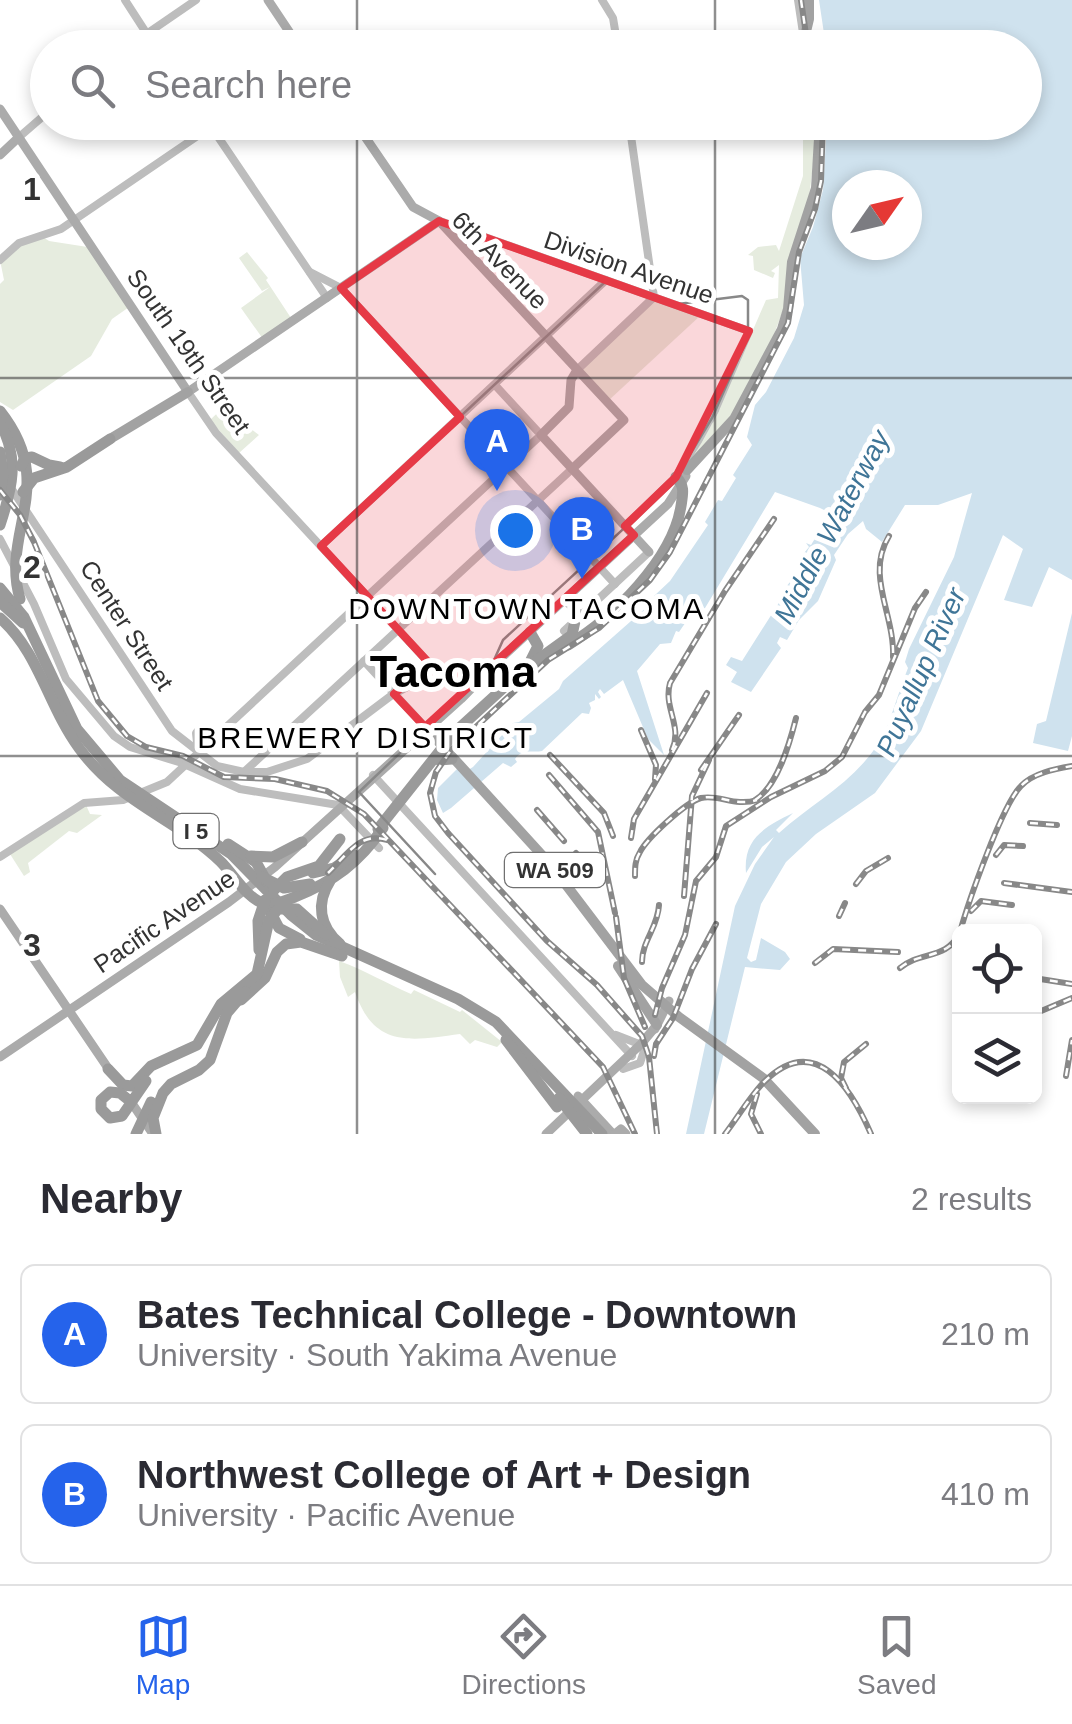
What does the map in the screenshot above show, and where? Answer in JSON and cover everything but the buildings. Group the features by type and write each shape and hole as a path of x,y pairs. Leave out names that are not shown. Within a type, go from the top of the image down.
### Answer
{"highway":[{"path":"806,30 808,0"},
{"path":"439,746 541,660 568,629 599,622 658,560 673,528 683,490 675,482 725,429 787,314 792,262 815,192 818,140"},
{"path":"14,457 65,464 110,440 184,391"},
{"path":"0,421 45,459 65,464"},
{"path":"0,421 19,442 0,503"},
{"path":"0,421 14,457 22,464 19,487 2,525"},
{"path":"0,495 3,474 14,457"},
{"path":"14,457 2,525 4,561 7,577 34,622 56,696"},
{"path":"2,525 25,488 40,475 65,468 65,464"},
{"path":"328,932 324,902 439,746 506,690 568,629 594,623 621,587 652,561 652,556"},
{"path":"0,580 23,610 32,632"},
{"name":"I 5","path":"0,588 21,610 32,632 39,665 88,754 212,841 285,915 336,951 429,990"},
{"path":"0,606 23,624 39,665"},
{"path":"0,622 39,665"},
{"path":"342,951 328,932 321,913 324,892 383,828 408,813 439,746 506,690 537,652 538,641 532,633"},
{"path":"61,710 78,746 127,798 257,887 328,953"},
{"name":"I 5","path":"61,710 125,783 239,856 257,887"},
{"name":"WA 509","path":"439,746 571,890 605,940"},
{"path":"104,777 144,796"},
{"path":"125,783 212,841 259,864 267,880 258,921 260,959"},
{"name":"WA 509","path":"497,806 605,940"},
{"path":"108,1069 124,1086 133,1086 154,1065 197,1044 221,1004 255,980 260,959 285,915 349,869 383,828"},
{"path":"340,838 320,866 292,875 272,897 285,915 342,951 383,967"},
{"path":"239,856 270,858 302,842"},
{"path":"257,887 304,886 379,848"},
{"path":"278,886 294,876 358,859"},
{"path":"243,989 261,971 285,915 335,882 358,859"},
{"path":"148,1132 151,1103 164,1086 194,1072 213,1055 230,1009 255,971 253,908 257,887"},
{"name":"I 5","path":"285,915 342,951 468,1009 506,1040 570,1109 604,1133"},
{"name":"I 5","path":"285,915 329,943 458,998 502,1024 570,1109"},
{"path":"605,940 669,1000"},
{"path":"605,940 656,1025"},
{"path":"605,940 646,992 774,1089 812,1131"},
{"path":"230,1009 262,981 277,952 286,944 301,942 328,953 342,951"},
{"path":"130,1101 113,1092 104,1096 100,1107 108,1118 122,1116 154,1072 198,1050 214,1016"},
{"path":"506,1040 570,1109"},
{"path":"148,1132 164,1090 194,1072"}],"main road":[{"path":"125,0 145,30"},
{"path":"151,30 196,0"},
{"path":"268,0 286,30"},
{"path":"602,0 615,30"},
{"path":"798,0 802,30"},
{"name":"South 19th Street","path":"0,110 184,391 213,429 324,543 429,662 396,692"},
{"path":"0,155 30,128"},
{"path":"0,260 18,243 55,232 74,220 189,140"},
{"path":"223,140 327,298"},
{"name":"6th Avenue","path":"367,140 410,202 435,222 624,420 572,469"},
{"path":"0,857 82,804 144,796 167,782 220,737 220,732 566,412 571,401 571,380 577,370 654,297 632,140"},
{"path":"184,391 435,222"},
{"name":"Division Avenue","path":"435,222 750,330 710,420 675,482"},
{"path":"310,272 341,288 621,587 568,629"},
{"path":"324,543 606,280"},
{"path":"494,385 652,556"},
{"path":"240,773 572,469"},
{"name":"Center Street","path":"0,472 172,731 240,773"},
{"path":"626,526 675,482"},
{"path":"665,506 675,482"},
{"name":"Pacific Avenue","path":"0,1057 257,887 374,776 439,746 502,658 665,506 675,482"},
{"path":"2,525 66,679 114,736 130,747 182,763 240,789 316,801 356,824 379,848"},
{"path":"564,600 568,629"},
{"path":"364,662 396,692 439,746"},
{"path":"240,773 273,772 310,758 396,692 416,682"},
{"path":"374,776 604,1025 627,1058 642,1061 644,1050 638,1043 620,1038 604,1025"},
{"path":"0,909 148,1132"},
{"path":"546,1134 627,1058 656,1025 669,1000"}],"highlighted area":[{"path":"439,221 749,331 676,477 625,526 634,535 425,727 394,694 429,663 321,546 460,417 341,288"}],"shaded area":[{"path":"803,140 815,140 803,235 770,345 734,411 680,478 713,422 766,300 778,298 779,265 771,271 775,273 773,278 754,270 753,256 748,255 758,247 776,245 779,251 803,176"},
{"path":"43,237 94,248 132,305 112,319 91,356 13,410 0,402 0,284 4,280 0,260 10,249"},
{"path":"247,252 268,278 291,318 263,339 241,308 270,287 262,291 239,258"},
{"path":"655,299 701,315 609,400 580,370"},
{"path":"231,400 239,412 237,418 259,435 239,453 210,420"},
{"path":"86,805 90,814 102,815 77,833 69,831 28,863 30,872 24,876 10,854"},
{"path":"339,961 411,994 414,990 462,1010 502,1042 497,1047 475,1040 470,1044 460,1034 410,1039 383,1032 372,1023 355,992 348,997"}],"water":[{"path":"819,0 1072,0 1072,580 1049,567 1032,607 1004,600 1023,549 1003,535 921,731 875,793 816,834 786,862 761,904 747,958 751,962 756,960 761,938 790,959 780,970 745,967 704,1134 686,1134 735,906 755,864 774,837 762,847 746,873 748,851 765,829 793,813 776,830 779,833 846,780 879,742 908,668 905,662 909,649 954,557 972,493 938,505 905,505 882,542 866,529 863,521 848,534 834,555 836,560 818,601 799,620 787,640 780,637 777,643 781,648 751,692 731,682 737,672 726,665 731,657 742,661 782,598 781,593 808,560 799,559 809,547 806,543 811,545 828,517 820,508 775,492 705,608 692,613 671,643 660,644 637,671 664,755 648,739 623,680 604,694 600,689 601,697 595,694 595,700 589,703 589,714 582,713 542,751 521,753 511,767 503,763 443,813 437,800 438,788 458,768 473,767 513,723 559,689 563,681 656,599 654,596 670,581 708,525 705,522 718,500 722,501 752,445 747,437 755,405 794,338 804,305 800,258 823,190 826,140 1042,140 1042,30 823,30"},
{"path":"1072,613 1072,736 1068,751 1033,743 1037,724 1046,721"}],"tram line":[{"path":"335,533 605,282 678,304 742,296 748,300 748,337 712,418 672,484 503,640 490,669 432,722"},
{"path":"435,874 359,792 442,713"}],"railway":[{"path":"801,0 805,30"},
{"path":"657,1134 649,1057 642,1036 597,985 547,941 448,833 435,816 430,793 436,772 451,750 548,660 599,628 650,580 670,552 788,323 799,252 821,181 822,140"},
{"path":"0,490 20,515 34,542 98,701 127,736 146,747 183,756 224,777 275,779 327,791 364,814 603,1067 635,1134"},
{"path":"672,750 675,733 670,683 774,519"},
{"path":"889,536 882,551 880,580 893,657"},
{"path":"655,1015 685,935 696,881 716,857 726,826 771,797 825,771 842,757 865,712 879,695 915,608 926,592"},
{"path":"631,838 634,819 707,693"},
{"path":"701,770 739,715"},
{"path":"755,800 776,774 796,718"},
{"path":"641,730 656,765 655,779"},
{"path":"550,755 604,813 613,836"},
{"path":"684,896 692,796 709,760"},
{"path":"962,924 986,855 1013,797 1032,778 1072,766"},
{"path":"549,775 598,832 615,913"},
{"path":"635,876 636,861 644,846 694,801 708,797 757,800"},
{"path":"537,810 564,841"},
{"path":"1030,823 1057,825"},
{"path":"328,873 361,842 387,840"},
{"path":"996,855 1004,845 1023,846"},
{"path":"576,853 595,874"},
{"path":"856,884 866,871 888,858"},
{"path":"1004,883 1072,892"},
{"path":"971,911 981,901 1012,905"},
{"path":"839,916 845,903"},
{"path":"642,962 659,905"},
{"path":"616,917 624,978 645,1027"},
{"path":"654,1056 656,1044 673,1018 692,969 716,924"},
{"path":"900,968 952,944"},
{"path":"815,963 833,949 898,952"},
{"path":"1042,979 1072,984"},
{"path":"1042,1011 1072,998"},
{"path":"1066,1076 1072,1040"},
{"path":"846,1088 841,1078 844,1062 866,1044"},
{"path":"725,1134 763,1083 782,1068 799,1062 829,1071 853,1099 871,1134"},
{"path":"757,1094 751,1114 761,1134"}],"place":[{"name":"Bates Technical College - Downtown","path":"497,491"},
{"name":"Northwest College of Art + Design","path":"582,579"}],"district":[{"name":"DOWNTOWN TACOMA","path":"527,608"},
{"name":"Tacoma","path":"453,671"},
{"name":"BREWERY DISTRICT","path":"366,737"}],"water label":[{"name":"Middle Waterway","path":"832,527"},
{"name":"Puyallup River","path":"921,672"}]}
